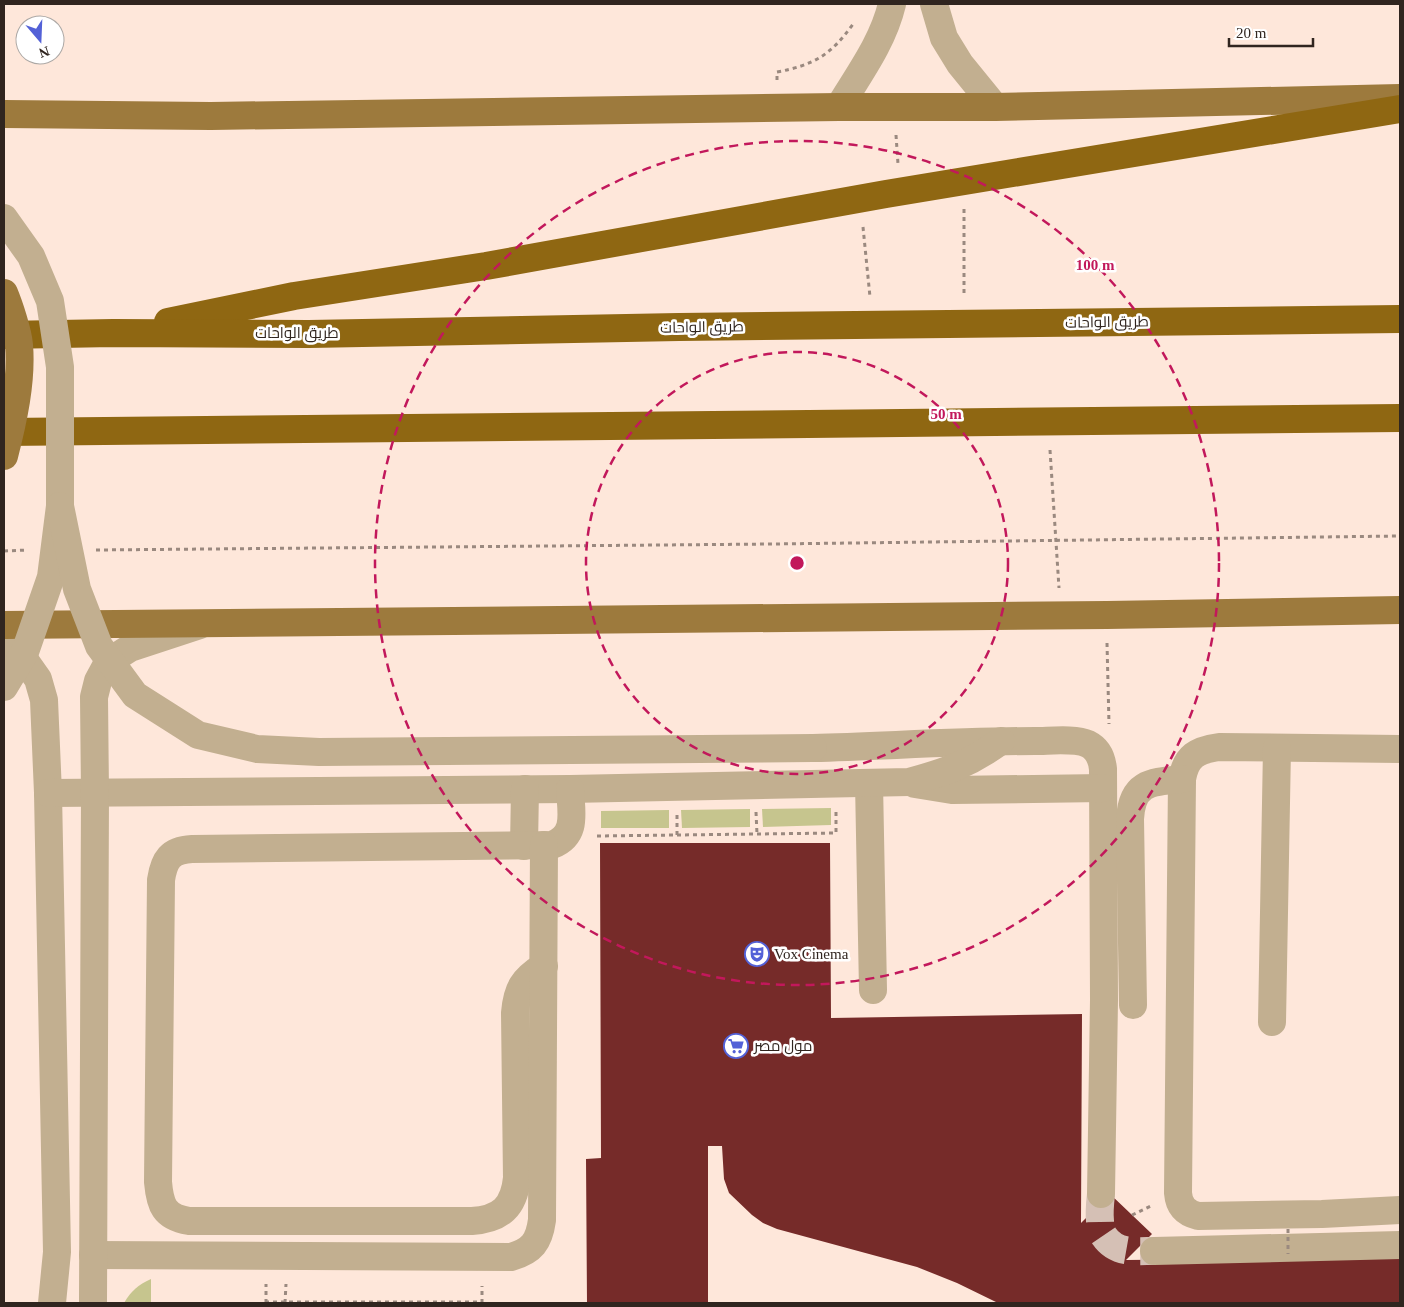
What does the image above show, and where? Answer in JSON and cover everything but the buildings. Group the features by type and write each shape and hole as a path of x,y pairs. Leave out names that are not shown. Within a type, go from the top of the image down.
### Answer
{"highway":[{"path":"113,333 294,296 486,266 964,181 1400,109"},
{"name":"طريق الواحات","path":"4,335 113,333 309,334 680,327 1400,320"},
{"path":"4,432 1400,418"}],"main road":[{"path":"4,114 211,116 839,107 995,107 1400,98"},
{"path":"4,293 20,344 17,392 4,456"},
{"path":"4,625 1107,615 1400,610"}],"street":[{"path":"839,107 877,43 889,18 892,4"},
{"path":"934,4 944,38 960,64 995,107"},
{"path":"4,218 31,256 50,302 60,367 60,506 51,577 25,652 4,687"},
{"path":"60,506 77,589 99,646 135,695 198,734 257,749 319,752 813,748 1001,741 1080,742 1094,748 1102,761 1103,778 1104,1000 1101,1194"},
{"path":"93,1303 94,697 98,681 105,668 116,657 130,648 205,624"},
{"path":"4,650 9,651 26,662 38,679 44,700 48,793 57,1252 52,1303"},
{"path":"908,782 958,767 973,760 1001,741"},
{"path":"1400,749 1208,748 1197,752 1188,761 1182,779 1178,1192 1181,1206 1186,1211 1198,1216 1322,1214 1400,1210"},
{"path":"1272,1022 1277,748"},
{"path":"48,793 570,789 908,782 952,790 1103,778"},
{"path":"1133,1005 1130,819 1132,802 1142,787 1150,783 1182,779"},
{"path":"869,783 873,990"},
{"path":"93,1256 511,1258 523,1254 534,1245 540,1234 542,1220 544,966 534,846 525,789"},
{"path":"544,966 530,974 520,988 516,1000 517,1178 516,1191 510,1204 500,1214 486,1220 472,1221 189,1222 179,1220 164,1209 160,1200 158,1182 161,880 166,861 173,854 182,850 192,849 552,846 565,838 569,831 571,824 570,789"},
{"path":"1154,1250 1400,1245"}],"path":[{"path":"779,108 777,72 795,69 813,62 829,52 843,38 855,20"},
{"path":"893,107 900,192"},
{"path":"964,181 964,324"},
{"path":"860,199 873,325"},
{"path":"1048,422 1061,615"},
{"path":"94,550 1400,536"},
{"path":"4,551 34,550"},
{"path":"1103,778 1110,743 1107,615"},
{"path":"589,836 836,833 836,803"},
{"path":"1288,1229 1288,1254"},
{"path":"266,1282 266,1302 482,1302"},
{"path":"285,1303 286,1282"}],"shaded area":[{"path":"831,808 831,825 763,827 762,809"},
{"path":"750,809 750,827 682,828 681,810"},
{"path":"669,810 669,828 601,828 601,811"},
{"path":"151,1279 151,1303 124,1303 135,1289"}],"tunnel":[{"path":"1101,1194 1100,1227 1109,1242 1120,1249 1154,1251"}],"place":[{"name":"Vox Cinema","path":"757,954"},
{"name":"مول مصر","path":"736,1046"}]}
